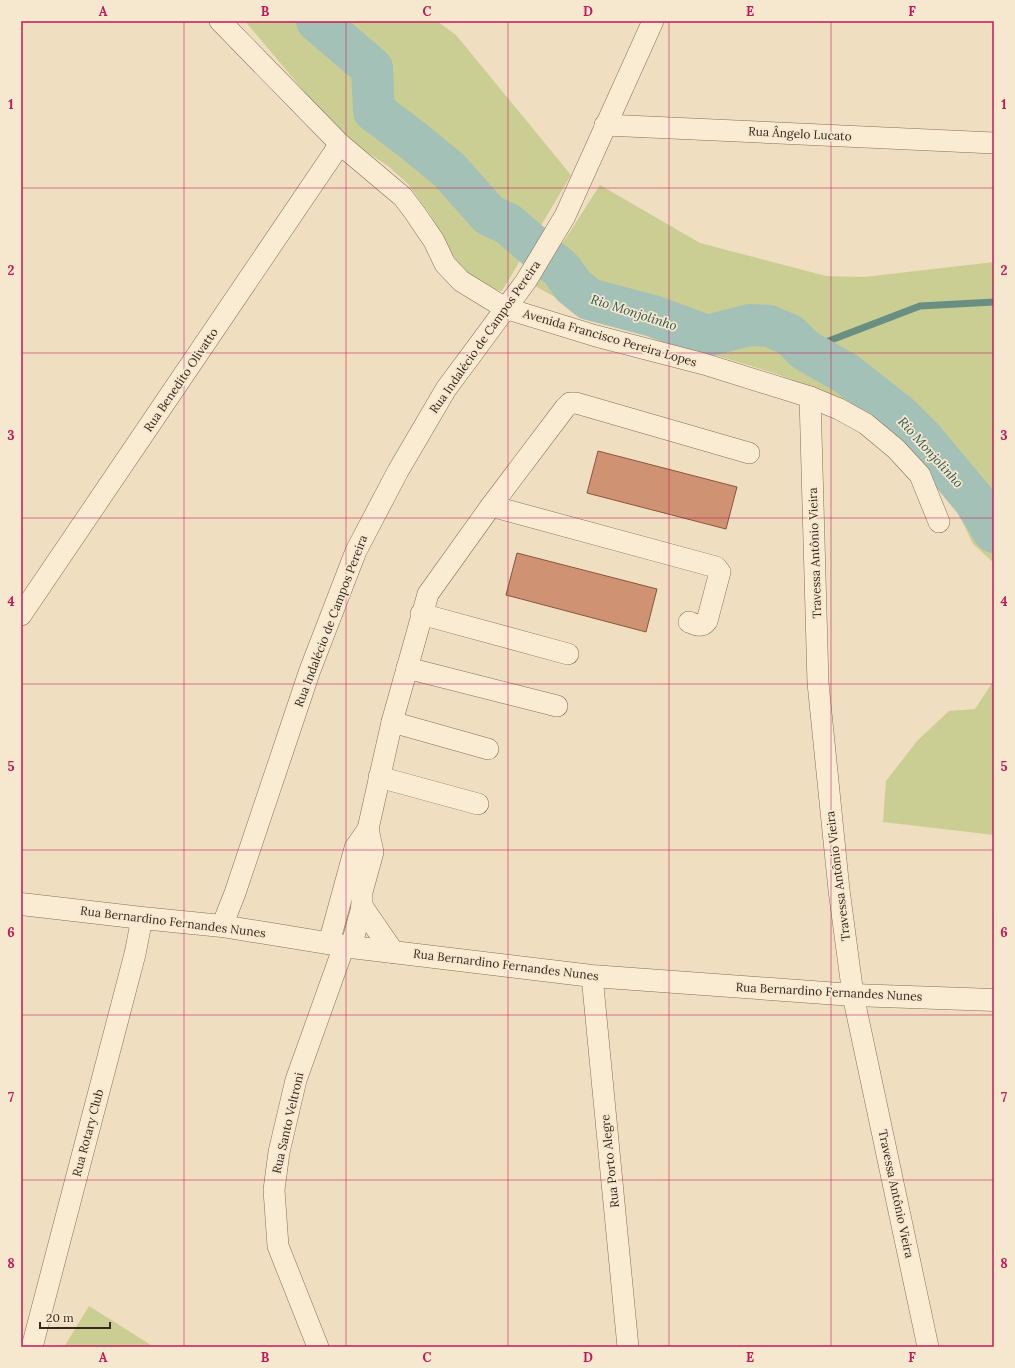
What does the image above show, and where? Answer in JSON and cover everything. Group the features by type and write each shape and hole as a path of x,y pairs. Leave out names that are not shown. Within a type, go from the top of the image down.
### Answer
{"street":[{"name":"Avenida Francisco Pereira Lopes","path":"220,21 340,144 403,197 434,241 446,264 461,281 505,308 596,336 704,364 810,397 839,409 866,424 896,449 920,475 939,522"},
{"name":"Rua Indalécio de Campos Pereira","path":"222,926 235,893 310,670 356,551 398,471 446,389 526,281 565,216 653,21"},
{"name":"Rua Ângelo Lucato","path":"605,125 994,143"},
{"name":"Rua Benedito Olivatto","path":"21,615 340,144"},
{"name":"Travessa Antônio Vieira","path":"810,397 818,683 839,890 853,995 928,1347"},
{"path":"341,945 355,848 368,829 392,722 421,614 428,594 491,506 565,408 570,404 576,403 749,453"},
{"path":"491,506 716,567 720,572 707,621 700,626 689,622"},
{"path":"421,614 568,654"},
{"path":"407,668 556,706"},
{"path":"392,722 488,749"},
{"path":"379,777 478,804"},
{"path":"341,945 362,907 362,892 373,852 368,829"},
{"name":"Rua Bernardino Fernandes Nunes","path":"21,904 222,926 341,945 592,976 853,995 994,1000"},
{"path":"362,907 393,952"},
{"name":"Rua Rotary Club","path":"32,1347 135,954 142,918"},
{"name":"Rua Santo Veltroni","path":"318,1347 278,1246 274,1190 279,1152 296,1080 341,945"},
{"name":"Rua Porto Alegre","path":"592,976 628,1347"}],"green space":[{"path":"245,21 437,21 456,35 571,175 502,291 487,288 467,274 450,252 430,214 408,184 388,166 354,144 333,126"},
{"path":"600,185 700,243 826,276 864,277 994,262 994,563 973,544 954,504 926,460 883,419 847,402 777,374 591,317 535,286"},
{"path":"994,680 994,835 883,822 886,781 907,754 918,740 949,711 975,709"},
{"path":"89,1306 154,1347 64,1347"}],"building":[{"path":"598,451 737,487 726,529 587,493"},
{"path":"517,553 657,589 646,632 506,595"}],"waterway":[{"name":"Rio Monjolinho","path":"317,21 372,68 374,111 449,170 489,215 508,224 562,270 573,286 589,299 653,316 707,336 749,325 769,326 790,335 805,350 847,374 899,415 923,439 974,500 994,532"},
{"path":"805,350 920,306 994,302"}]}
